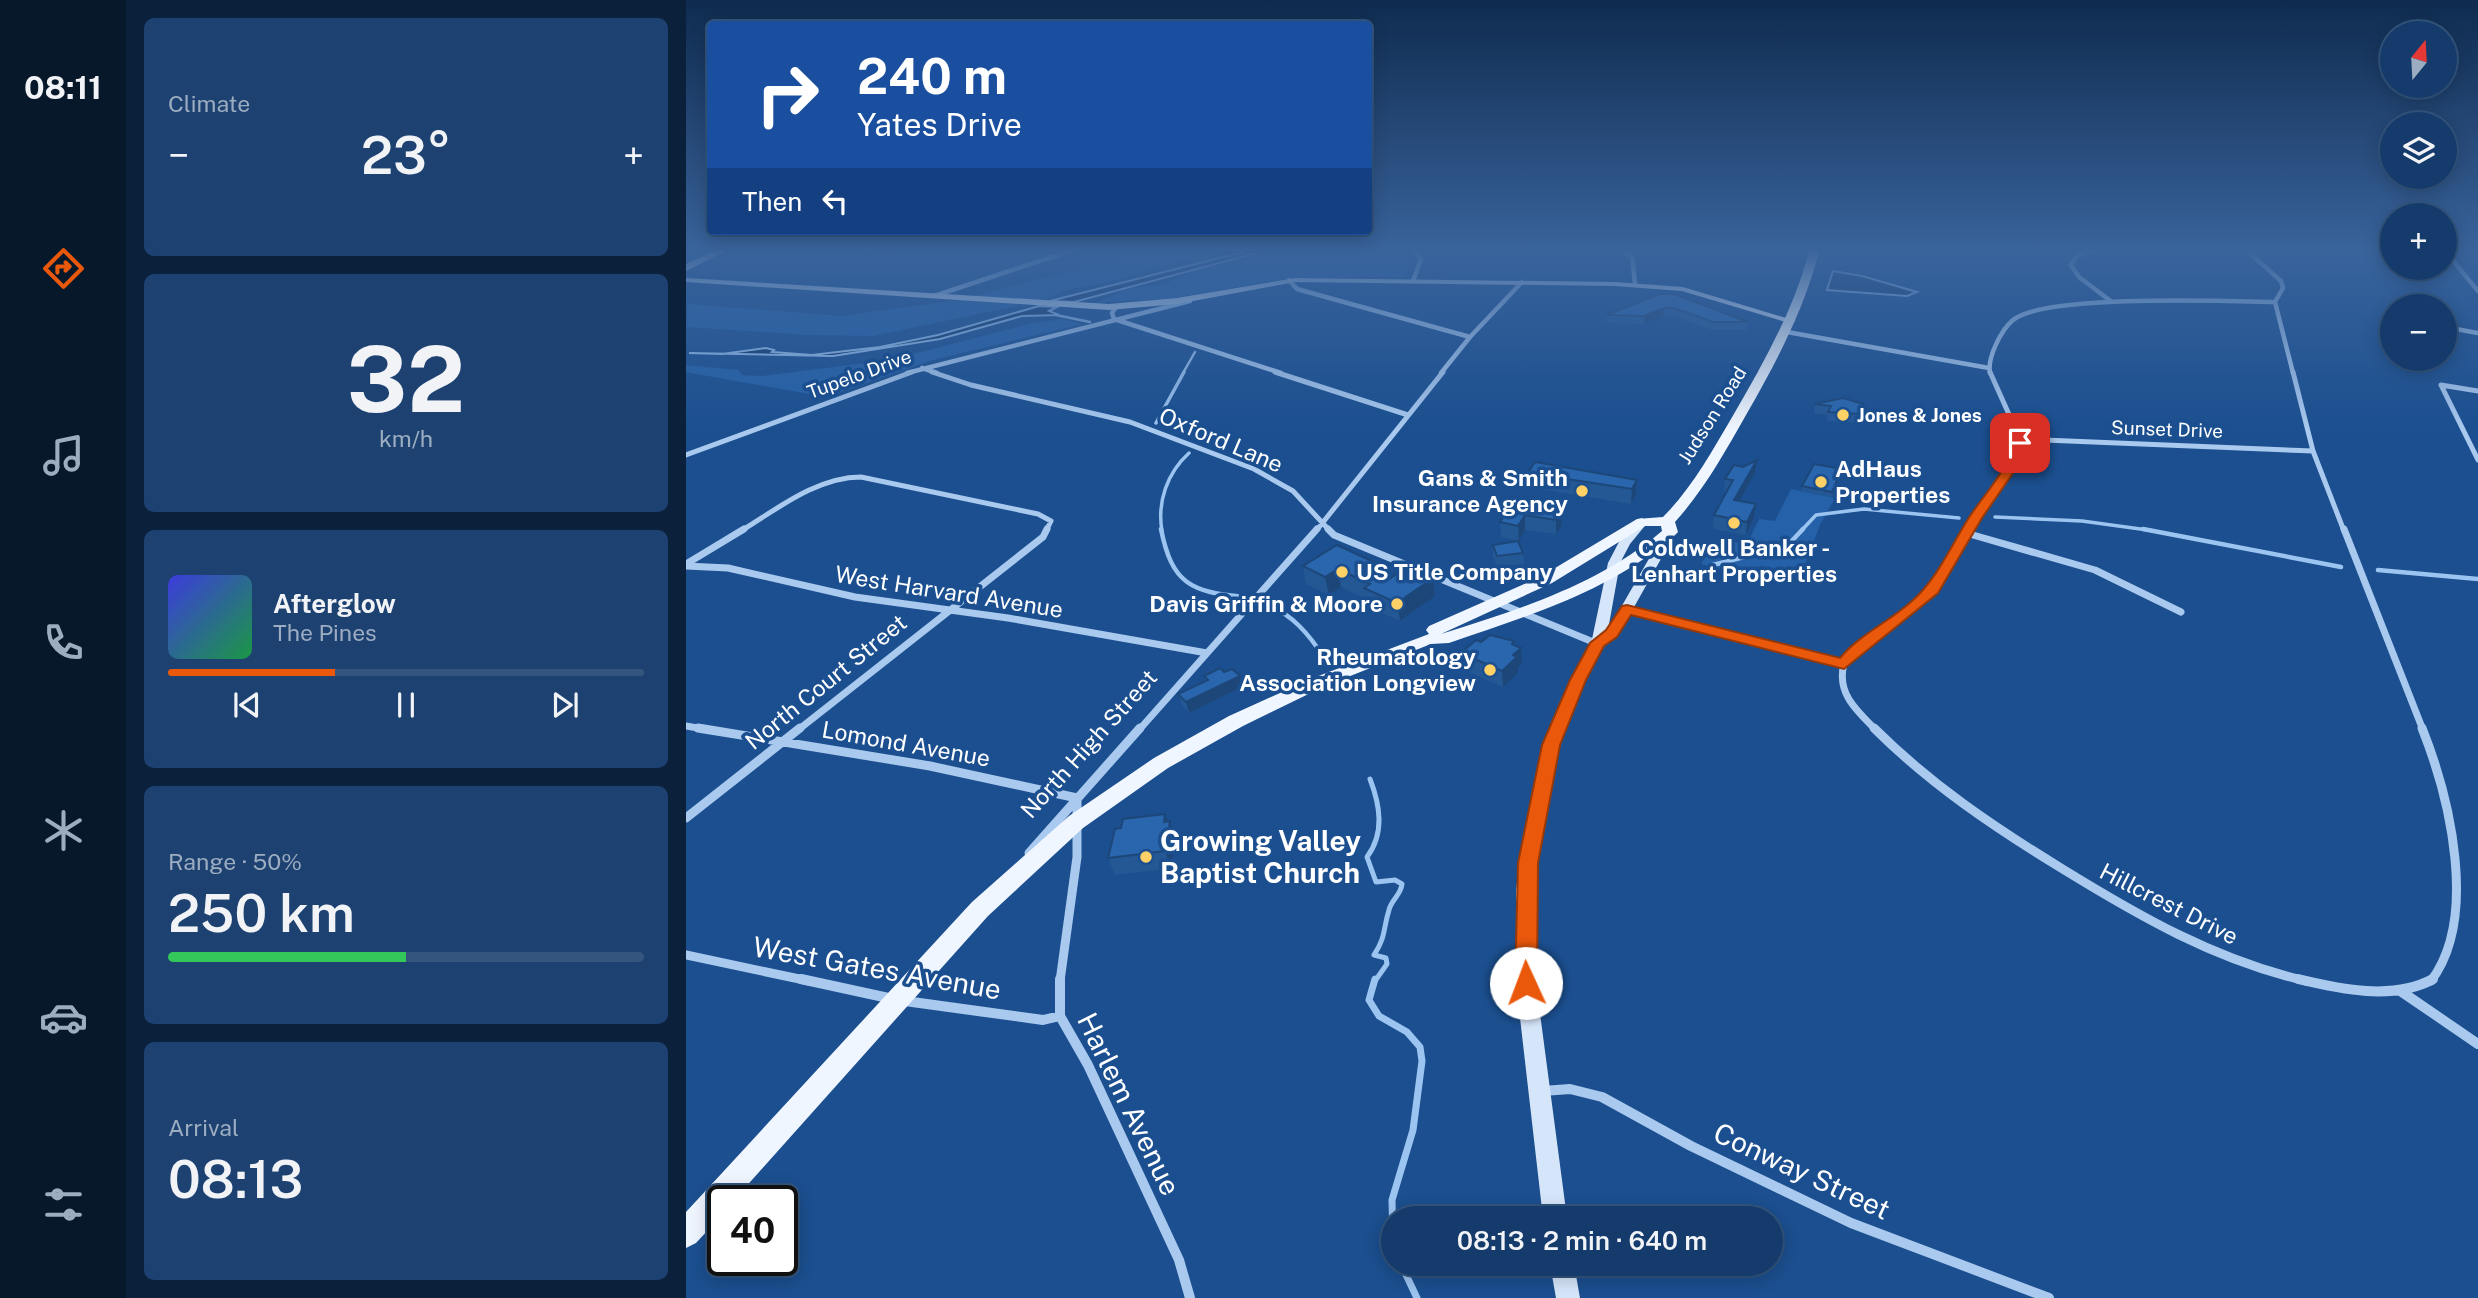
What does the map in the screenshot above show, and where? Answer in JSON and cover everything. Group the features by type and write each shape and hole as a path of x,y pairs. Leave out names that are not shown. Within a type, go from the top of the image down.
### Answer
{"main road":[{"name":"Judson Road","path":"980,909 1076,822 1161,764 1236,721 1319,682 1429,639 1443,639 1611,575 1650,550 1705,471 1789,327 1795,309"},
{"name":"Judson Road","path":"1429,639 1436,630 1500,603 1584,560 1642,522"},
{"path":"1642,522 1668,527"},
{"name":"North High Street","path":"686,1233 980,909"}],"street":[{"path":"1115,309 1112,313 1114,319 1408,415"},
{"name":"Tupelo Drive","path":"686,454 922,368 1157,309"},
{"path":"1368,309 1470,337"},
{"name":"North High Street","path":"980,909 1322,524 1470,337 1497,309"},
{"name":"Tupelo Drive","path":"1738,309 1789,327"},
{"path":"1627,609 1844,664 1857,648 1915,607 1933,590 1966,533 2016,460 2020,439 1991,380 1989,368 1995,348 2017,317 2051,309"},
{"path":"2277,309 2313,452 2461,826"},
{"path":"1789,327 1989,368"},
{"path":"2457,329 2478,333"},
{"name":"Oxford Lane","path":"922,368 975,387 1124,420 1254,469 1293,491 1322,524 1341,539 1598,643"},
{"path":"2478,391 2441,385 2478,460"},
{"name":"Sunset Drive","path":"2020,439 2313,452"},
{"name":"North Court Street","path":"686,565 801,495 830,481 861,477 1043,515 1051,521 1043,537 686,818"},
{"path":"1553,1206 1528,1018 1524,950 1531,836 1551,745 1578,680 1598,643 1611,575 1622,547 1642,522"},
{"path":"1598,643 1612,634 1668,527"},
{"path":"1966,533 2094,569 2133,587 2161,605 2181,612"},
{"name":"West Harvard Avenue","path":"686,565 728,568 855,597 1008,618 1207,653"},
{"name":"Hillcrest Drive","path":"1844,664 1841,679 1845,694 1866,720 1917,772 1983,821 2138,915 2203,948 2256,967 2329,985 2399,990 2430,982 2441,974 2456,956"},
{"name":"Lomond Avenue","path":"686,726 929,766 1077,798"},
{"name":"Harlem Avenue","path":"1077,798 1077,857 1058,993 1060,1016 1088,1065 1168,1236 1190,1298"},
{"name":"West Gates Avenue","path":"686,954 897,999 1043,1020 1060,1016"},
{"path":"2399,990 2478,1044"},
{"name":"Conway Street","path":"1539,1091 1570,1089 1602,1097 1691,1146 1851,1223 2049,1298"},
{"path":"1564,1276 1568,1297"}],"shaded area":[{"path":"688,309 746,309 841,316 895,309 1004,309 873,336 808,335 686,327"},
{"path":"1030,309 1054,309 1049,311 1059,315 1022,316 940,339 833,356 724,354 766,348 774,350 772,352 812,355 880,347 938,335"},
{"path":"1063,319 1082,324 933,360 826,397 686,372 686,365 738,370 742,375 761,376 890,360 1033,323"},
{"path":"1791,489 1835,498 1820,525 1801,575 1762,566 1727,571 1701,564 1714,544 1748,542 1759,519 1775,521"}],"building":[{"path":"1623,309 1663,309 1644,316 1607,315"},
{"path":"1676,309 1713,309 1748,322 1713,322"},
{"path":"1843,398 1863,404 1859,414 1828,412 1831,406 1815,404"},
{"path":"1757,460 1734,500 1756,504 1747,522 1714,515 1733,480 1725,479 1734,465 1743,467"},
{"path":"1535,462 1637,480 1632,489 1528,473"},
{"name":"AdHaus Properties","path":"1814,464 1842,469 1832,492 1802,486"},
{"path":"1513,503 1561,510 1556,520 1525,515 1518,526 1500,522"},
{"path":"1518,541 1523,553 1497,556 1493,545"},
{"path":"1337,545 1376,563 1367,569 1389,579 1407,567 1433,578 1397,603 1364,588 1370,584 1338,569 1325,577 1303,566"},
{"path":"1490,635 1514,641 1512,644 1521,648 1513,655 1517,657 1502,671 1461,653 1476,640 1481,642"},
{"path":"1220,668 1224,672 1232,669 1240,676 1186,702 1178,694 1208,680 1204,676"},
{"path":"1165,814 1164,822 1170,821 1165,851 1108,858 1115,829 1121,828 1123,819"}],"waterway":[{"path":"1056,315 1090,322"},
{"path":"1183,373 1195,352"},
{"path":"1156,423 1184,372"},
{"path":"1162,531 1161,509 1165,489 1169,479 1189,453"},
{"path":"1801,531 1816,515 1864,509 1959,518"},
{"path":"1995,517 2082,521 2149,530"},
{"path":"1161,529 1171,562 1187,582 1210,592 1244,597"},
{"path":"1713,565 1787,546 1803,529"},
{"path":"2143,529 2149,530"},
{"path":"2149,530 2155,531"},
{"path":"2149,530 2341,567"},
{"path":"2378,570 2478,579"},
{"path":"1264,603 1299,626 1325,659"},
{"path":"1370,779 1379,819 1373,848 1367,857 1376,882 1395,880 1402,884 1390,906 1382,938 1374,955 1386,958 1387,964 1375,981"},
{"path":"1375,979 1369,1000 1379,1016 1407,1032 1420,1047 1422,1061 1413,1130 1392,1206"},
{"path":"1407,1276 1417,1298"}],"place":[{"name":"Jones & Jones","path":"1843,415"},
{"name":"AdHaus Properties","path":"1821,482"},
{"name":"Gans & Smith Insurance Agency","path":"1582,491"},
{"name":"Coldwell Banker - Lenhart Properties","path":"1734,523"},
{"name":"US Title Company","path":"1342,572"},
{"name":"Davis Griffin & Moore","path":"1397,604"},
{"name":"Rheumatology Association Longview","path":"1490,670"},
{"name":"Growing Valley Baptist Church","path":"1146,857"}],"route":[{"path":"1526,983 1525,891 1531,836 1543,774 1551,745 1578,680 1598,643 1612,634 1627,609 1844,664 1857,648 1915,607 1933,590 1975,518 2016,460 2020,443"}]}
